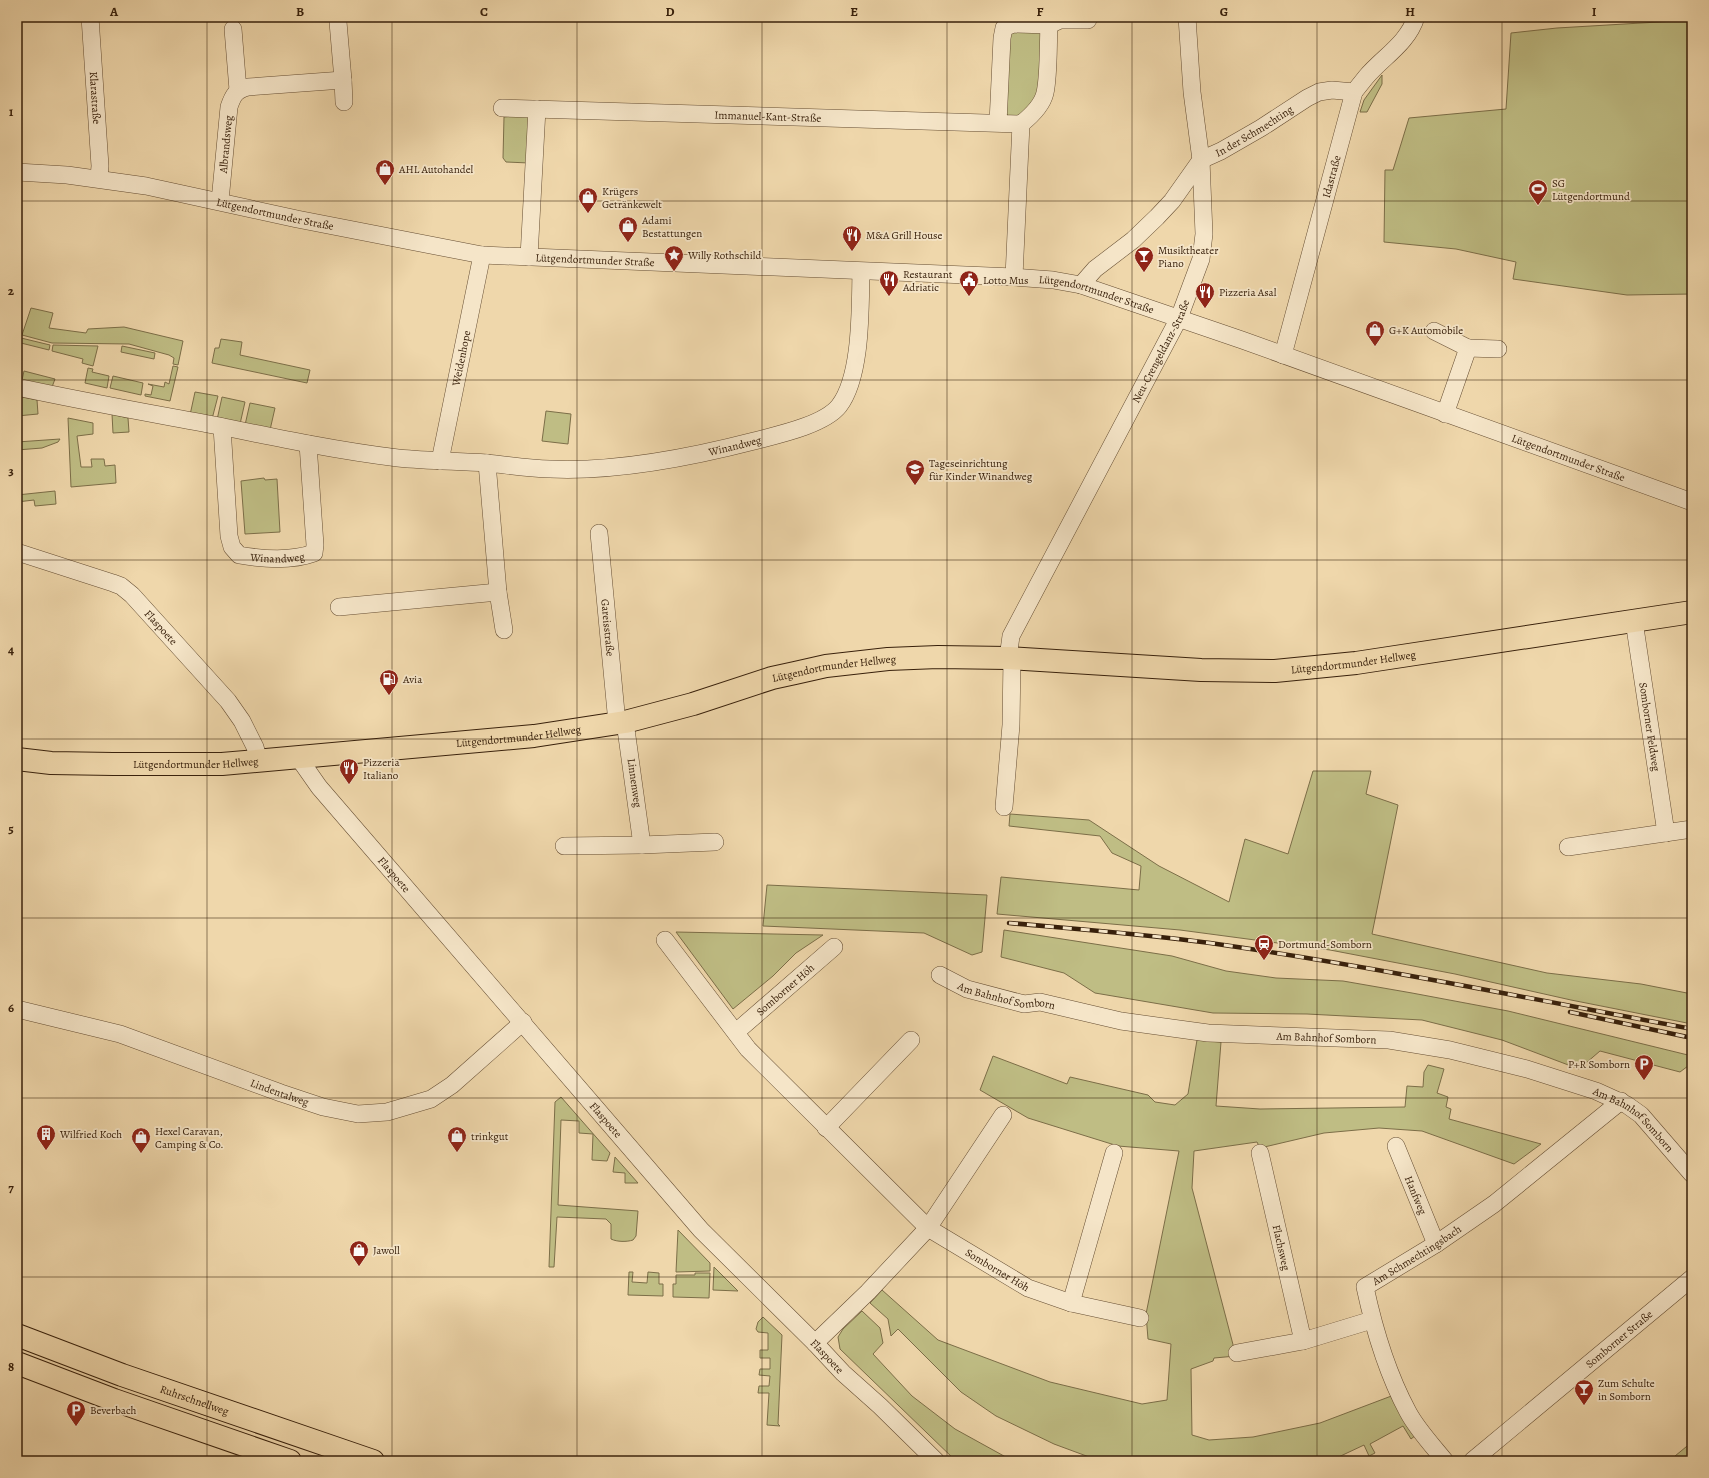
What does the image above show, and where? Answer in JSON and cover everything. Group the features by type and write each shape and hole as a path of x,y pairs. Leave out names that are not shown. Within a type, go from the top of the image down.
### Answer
{"main road":[{"name":"Lütgendortmunder Hellweg","path":"17,759 51,763 158,764 259,761 526,737 621,722 693,704 772,678 826,666 888,659 938,657 1010,658 1201,670 1275,671 1356,663 1692,612"},
{"name":"Ruhrschnellweg","path":"17,1335 129,1377 373,1461"},
{"path":"17,1363 114,1400 290,1461"}],"street":[{"name":"Klarastraße","path":"90,17 100,166 99,178"},
{"name":"Neu-Crengeldanz-Straße","path":"1010,658 1011,636 1179,318 1201,259 1204,234 1201,160 1192,92 1187,17"},
{"name":"Idastraße","path":"1283,355 1354,92 1366,77 1398,46 1414,24 1416,17"},
{"path":"998,123 1002,38 1004,28 1013,24 1049,25 1060,20 1088,20"},
{"path":"338,22 344,102"},
{"path":"1014,277 1021,124 1030,117 1039,106 1045,93 1049,25"},
{"path":"234,29 238,90 248,87 343,80"},
{"name":"Albrandsweg","path":"220,201 229,107 232,97 238,90"},
{"name":"In der Schmechting","path":"1201,160 1221,151 1261,128 1307,98 1319,92 1332,90 1354,92"},
{"name":"Immanuel-Kant-Straße","path":"502,108 1021,124"},
{"path":"529,257 537,109"},
{"path":"1081,285 1094,269 1146,229 1172,201 1201,160"},
{"name":"Lütgendortmunder Straße","path":"17,172 43,172 99,178 220,201 298,219 482,255 861,272 1014,277 1053,280 1081,285 1179,318 1692,502"},
{"path":"1172,201 1187,194 1192,196 1202,206"},
{"name":"Weidenhope","path":"440,461 482,255"},
{"name":"Winandweg","path":"17,386 118,408 308,444 399,458 487,463 550,470 593,468 666,460 709,452 765,438 800,427 826,416 838,408 846,396 853,374 860,324 861,272"},
{"path":"1434,331 1468,348 1498,349"},
{"path":"1445,414 1468,348"},
{"name":"Winandweg","path":"222,427 228,536 232,547 239,555 260,558 306,556 314,553 315,545 308,444"},
{"path":"487,463 498,592 504,630"},
{"name":"Gareisstraße","path":"599,533 621,722"},
{"name":"Flaspoete","path":"17,552 113,583 121,586 132,595 228,701 242,721 255,747 259,761"},
{"path":"339,607 498,592"},
{"name":"Somborner Feldweg","path":"1634,621 1666,833"},
{"path":"1004,807 1011,725 1010,658"},
{"name":"Linnenweg","path":"621,722 642,845"},
{"name":"Flaspoete","path":"298,757 319,787 523,1022 700,1230 815,1343 842,1373 880,1406 936,1461"},
{"path":"1568,848 1692,829"},
{"path":"564,846 715,842"},
{"name":"Somborner Höh","path":"665,940 748,1049 928,1228 1028,1288 1071,1302 1140,1318"},
{"name":"Somborner Höh","path":"736,1032 834,946"},
{"name":"Am Bahnhof Somborn","path":"940,975 967,989 1024,1004 1040,1002 1121,1021 1208,1033 1389,1040 1450,1050 1526,1069 1596,1091 1621,1101 1641,1115 1688,1169"},
{"name":"Lindentalweg","path":"17,1009 120,1034 281,1093 323,1107 358,1114 387,1112 431,1099 452,1085 523,1022"},
{"path":"826,1128 911,1040"},
{"name":"Am Schmechtingsbach","path":"1445,1461 1408,1411 1386,1360 1372,1320 1365,1287 1436,1244 1494,1204 1621,1101"},
{"path":"815,1343 868,1292 928,1228 1003,1115"},
{"name":"Hanfweg","path":"1396,1146 1436,1244"},
{"path":"1071,1302 1114,1153"},
{"name":"Flachsweg","path":"1260,1153 1303,1341"},
{"name":"Somborner Straße","path":"1472,1461 1692,1278"},
{"path":"1237,1353 1303,1341 1372,1320"}],"shaded area":[{"name":"SG Lütgendortmund","path":"1692,20 1692,294 1627,295 1513,279 1516,262 1456,249 1384,242 1385,170 1393,170 1409,118 1506,109 1511,33 1557,28"},
{"path":"1041,30 1042,91 1020,116 1011,117 1006,114 1010,31"},
{"path":"1382,75 1382,84 1367,112 1360,112 1364,100"},
{"path":"529,114 529,163 506,162 503,158 504,117"},
{"path":"31,308 53,313 49,328 86,333 88,329 124,327 183,341 178,365 173,364 174,358 169,355 129,344 52,343 22,335"},
{"path":"17,337 50,345 49,350 17,342"},
{"path":"221,339 242,342 240,355 310,370 307,383 212,363 215,348 219,348"},
{"path":"53,345 98,346 93,366 82,363 83,359 52,351"},
{"path":"122,346 155,353 154,359 121,352"},
{"path":"173,366 178,367 170,401 145,396 145,394 151,395 153,386 148,384 164,387 165,382 169,384"},
{"path":"88,368 93,369 92,372 109,376 107,388 85,383"},
{"path":"24,371 55,379 52,387 22,380"},
{"path":"113,376 143,383 141,395 110,388"},
{"path":"195,392 218,396 212,419 190,415"},
{"path":"17,396 37,400 38,414 17,416"},
{"path":"222,397 245,402 240,424 217,420"},
{"path":"250,403 275,408 270,430 245,425"},
{"path":"546,411 571,414 568,444 542,441"},
{"path":"112,414 128,418 129,432 113,433"},
{"path":"68,418 93,423 93,434 77,436 81,467 92,467 91,459 104,459 105,466 115,465 116,483 71,487"},
{"path":"60,439 58,442 42,448 17,450 17,442"},
{"path":"264,478 265,480 277,479 280,532 245,534 241,481"},
{"path":"55,491 56,504 35,506 34,500 17,502 17,495"},
{"path":"1313,771 1371,771 1366,794 1398,805 1372,934 1547,973 1641,984 1692,994 1692,1024 1571,1000 1455,974 1330,950 1180,930 997,914 1001,877 1139,890 1141,866 1112,853 1100,836 1009,826 1010,814 1089,820 1159,866 1229,902 1245,839 1288,854"},
{"path":"767,885 987,895 982,952 972,955 924,933 763,926"},
{"path":"1004,930 1172,956 1226,971 1276,978 1343,981 1508,1011 1692,1056 1692,1063 1680,1072 1600,1051 1579,1069 1502,1040 1422,1020 1307,1014 1213,1013 1095,993 1064,973 1001,957"},
{"path":"676,932 823,935 796,953 773,976 733,1009"},
{"path":"1197,1040 1221,1042 1216,1106 1260,1109 1405,1107 1407,1086 1423,1087 1424,1072 1428,1065 1444,1069 1437,1093 1448,1097 1446,1107 1451,1109 1449,1119 1541,1144 1514,1164 1422,1131 1379,1128 1324,1133 1260,1148 1257,1142 1194,1151 1192,1188 1236,1356 1214,1358 1213,1361 1191,1369 1192,1435 1209,1440 1253,1437 1320,1423 1394,1395 1416,1435 1411,1439 1403,1426 1370,1444 1375,1453 1369,1456 1364,1445 1330,1461 1100,1461 1054,1444 996,1416 961,1392 898,1329 891,1336 888,1319 870,1303 882,1290 938,1340 1050,1382 1142,1404 1167,1400 1171,1344 1148,1339 1146,1314 1179,1151 1118,1146 1028,1118 980,1090 993,1056 1067,1084 1070,1077 1148,1095 1155,1102 1175,1105 1188,1094"},
{"path":"561,1097 610,1153 607,1161 592,1160 593,1134 579,1133 579,1121 561,1120 558,1205 638,1211 636,1236 633,1240 625,1241 616,1241 611,1239 611,1224 606,1219 557,1217 554,1267 549,1267 555,1102"},
{"path":"615,1157 638,1183 625,1183 625,1173 613,1172"},
{"path":"678,1230 710,1263 710,1271 676,1272"},
{"path":"714,1267 738,1291 713,1290"},
{"path":"629,1272 633,1272 632,1282 647,1283 648,1272 659,1273 659,1284 663,1284 663,1296 628,1295"},
{"path":"695,1273 710,1273 709,1298 673,1297 673,1284 676,1284 676,1275 695,1275"},
{"path":"862,1311 880,1328 883,1343 873,1354 912,1396 955,1429 1013,1461 956,1461 840,1349 838,1337 843,1329"},
{"path":"763,1317 782,1335 778,1424 780,1426 767,1425 769,1393 758,1393 759,1386 769,1386 770,1376 759,1375 760,1369 770,1369 770,1358 760,1358 760,1350 768,1350 768,1333 758,1332 756,1329 758,1322"},
{"path":"1692,1442 1692,1461 1680,1461 1675,1456"}],"railway":[{"path":"1009,923 1160,937 1270,952 1451,983 1692,1029"},
{"path":"1570,1012 1692,1038"}],"place":[{"name":"AHL Autohandel","path":"385,186"},
{"name":"SG Lütgendortmund","path":"1538,206"},
{"name":"Krügers Getränkewelt","path":"588,214"},
{"name":"Adami Bestattungen","path":"628,243"},
{"name":"M&A Grill House","path":"852,252"},
{"name":"Willy Rothschild","path":"674,272"},
{"name":"Musiktheater Piano","path":"1144,273"},
{"name":"Restaurant Adriatic","path":"889,297"},
{"name":"Lotto Mus","path":"969,297"},
{"name":"Pizzeria Asal","path":"1205,309"},
{"name":"G+K Automobile","path":"1375,347"},
{"name":"Tageseinrichtung für Kinder Winandweg","path":"915,486"},
{"name":"Avia","path":"389,696"},
{"name":"Pizzeria Italiano","path":"349,785"},
{"name":"Dortmund-Somborn","path":"1264,961"},
{"name":"P+R Somborn","path":"1644,1081"},
{"name":"Wilfried Koch","path":"46,1151"},
{"name":"trinkgut","path":"457,1153"},
{"name":"Hexel Caravan, Camping & Co.","path":"141,1154"},
{"name":"Jawoll","path":"359,1267"},
{"name":"Zum Schulte in Somborn","path":"1584,1406"},
{"name":"Beverbach","path":"76,1427"}]}
